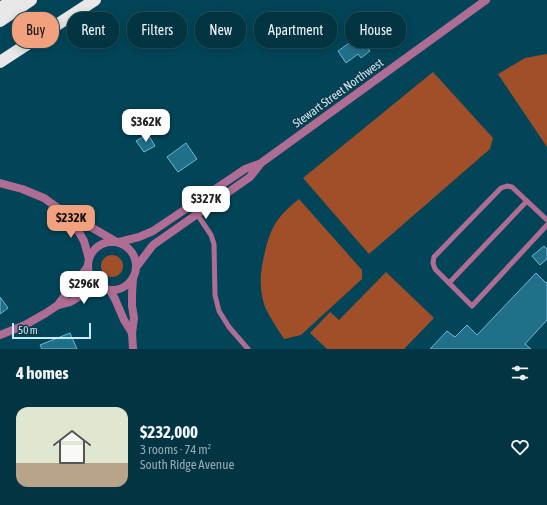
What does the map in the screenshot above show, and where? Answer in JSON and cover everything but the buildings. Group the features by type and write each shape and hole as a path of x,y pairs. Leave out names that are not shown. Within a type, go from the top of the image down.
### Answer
{"highway":[{"path":"0,8 14,0"},
{"path":"0,21 31,0"},
{"path":"0,62 95,0"},
{"path":"0,71 60,23"}],"street":[{"name":"Stewart Street Northwest","path":"117,242 153,232 245,170 261,163 486,0"},
{"name":"Stewart Street Northwest","path":"137,266 153,245 250,177 261,163"},
{"path":"0,184 22,189 44,198 65,213 78,217 90,226 130,248 134,253 137,266 132,294 134,318 132,333 133,349"},
{"path":"65,213 84,241 91,278 100,287 108,289 115,299 124,320 132,333"},
{"path":"58,305 82,276 94,249 104,243 117,242"},
{"path":"0,335 25,325 58,305 70,302 80,296 108,289 121,288 126,286 134,278"}],"lane":[{"path":"547,220 512,187 507,186 501,188 434,257 434,269 472,306 547,225"},
{"path":"449,283 527,201"},
{"path":"197,214 211,235 214,244 214,295 219,311 248,349"}],"shaded area":[{"path":"547,54 547,147 498,74 525,58"},
{"path":"433,72 493,138 490,149 369,254 303,178"},
{"path":"299,199 362,270 362,279 301,335 284,339 265,307 261,291 261,273 266,246 271,231 285,211"},
{"path":"112,255 120,258 123,266 120,274 112,277 104,274 101,266 104,258"},
{"path":"386,272 434,318 404,349 327,349 310,333 330,312 339,320"}]}
